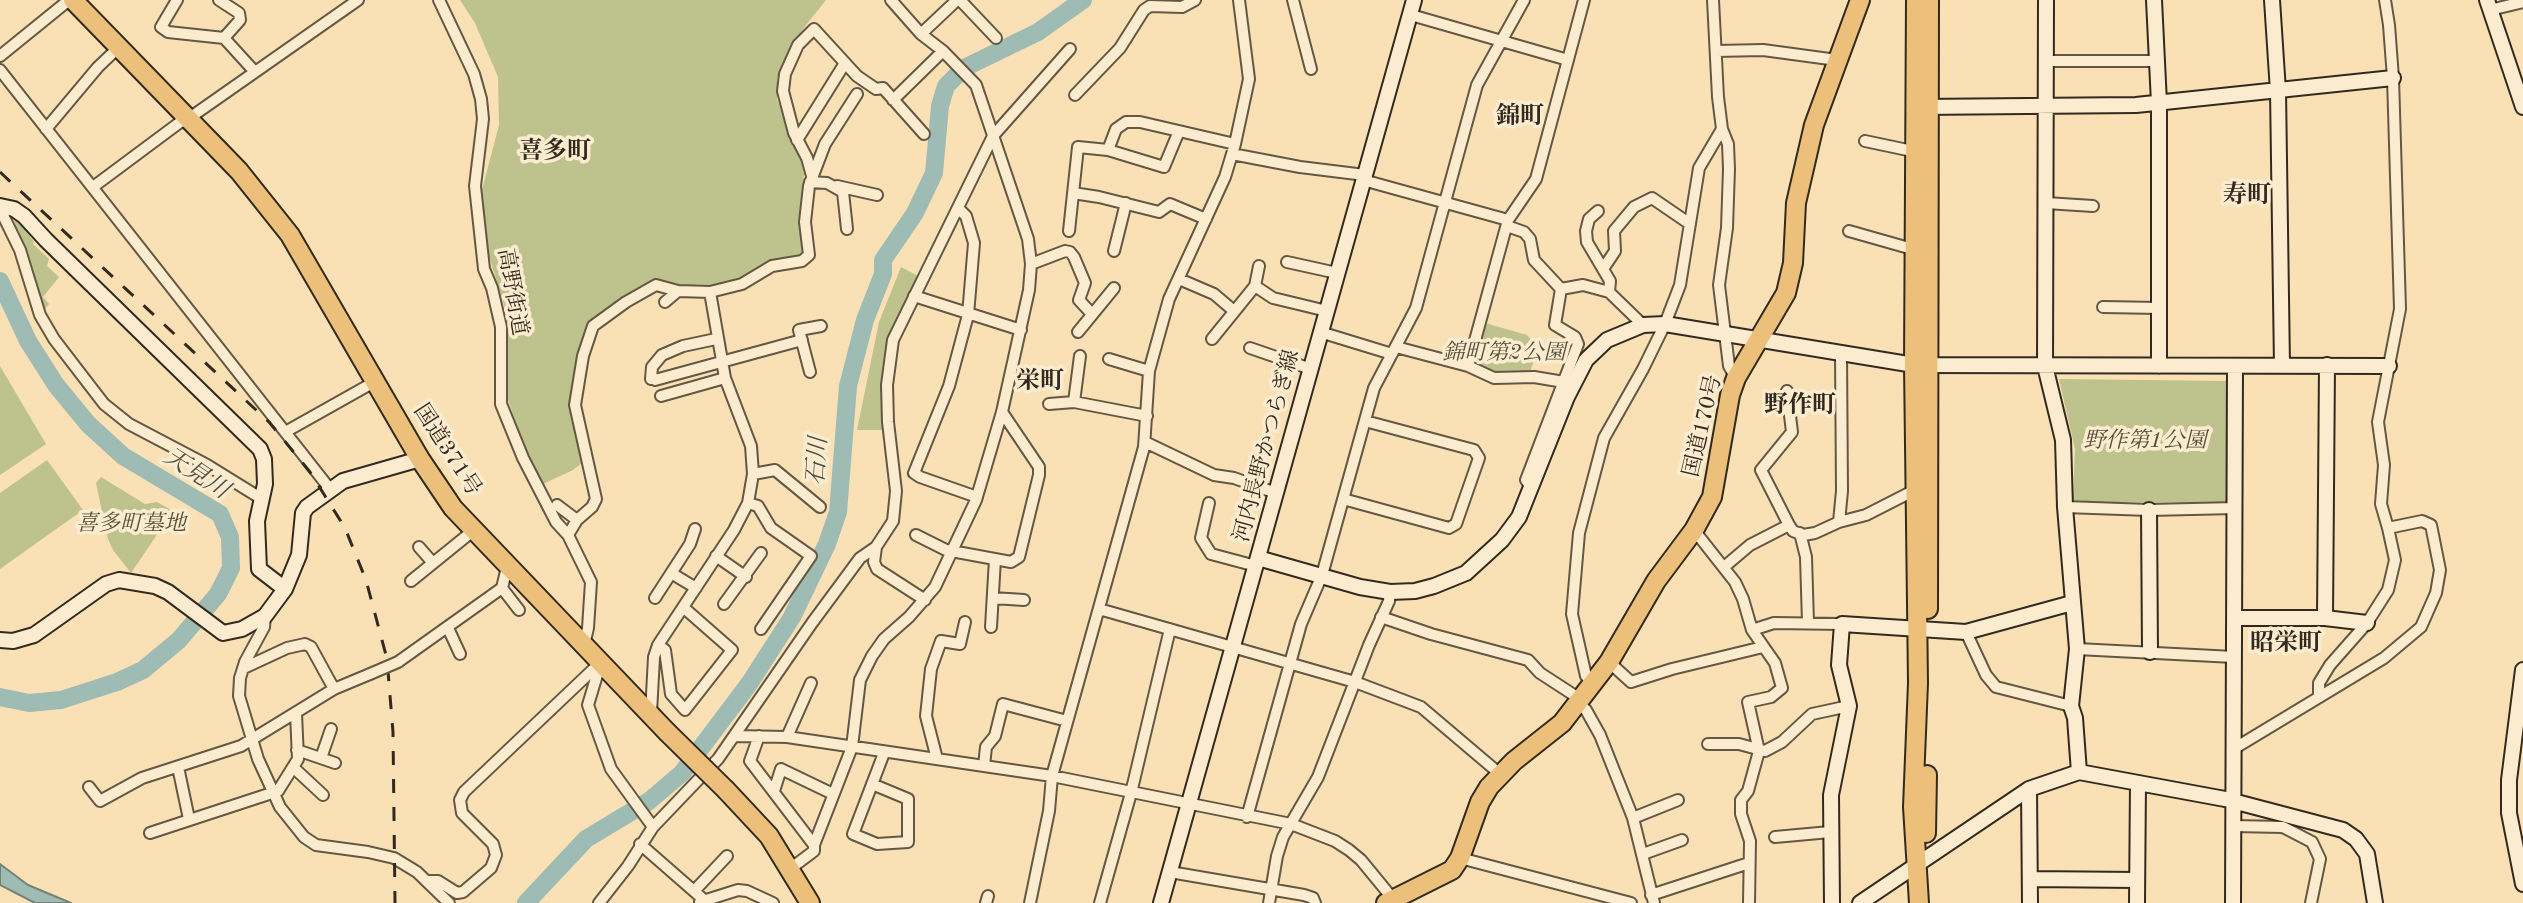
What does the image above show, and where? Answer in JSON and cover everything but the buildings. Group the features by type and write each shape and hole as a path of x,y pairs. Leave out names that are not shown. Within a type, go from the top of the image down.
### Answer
{"highway":[{"name":"国道371号","path":"71,0 256,190 290,235 420,459 453,508 769,836 810,903"},
{"name":"国道170号","path":"1460,858 1480,802 1500,774 1562,723 1609,662 1656,581 1694,530 1712,497 1730,395 1736,378 1786,293 1793,263 1796,203 1805,158 1860,0"},
{"path":"1916,0 1923,107 1917,152 1916,250 1922,365 1915,490 1921,629"},
{"path":"1919,903 1923,107 1929,0"},
{"path":"1390,901 1438,879 1452,870 1460,858"},
{"path":"1920,860 1927,903"}],"street":[{"path":"0,56 71,0"},
{"path":"177,0 161,27 168,32 224,38 255,72"},
{"path":"93,187 179,123 358,0"},
{"name":"高野街道","path":"439,0 461,43 481,99 483,119 475,186 484,269 501,327 501,404 523,458 556,522 568,535 592,587 583,645"},
{"path":"790,869 814,851 852,747 855,704 866,668 884,639 925,600 954,551 977,497 1002,412 1021,330 1031,264 1023,222 976,85 943,51 921,34 891,0"},
{"path":"921,34 958,0 996,38"},
{"path":"1075,95 1120,48 1144,10 1150,6 1182,7 1195,0"},
{"path":"1030,903 1049,811 1052,776 1145,442 1149,371 1169,299 1206,219 1233,149 1249,79 1239,0"},
{"path":"1293,0 1311,69"},
{"path":"1247,817 1301,624 1322,575 1374,388 1416,308 1477,85 1524,0"},
{"path":"1468,366 1508,223 1536,179 1584,0"},
{"path":"1713,0 1722,129 1728,144 1729,184 1719,285 1729,366 1736,378"},
{"path":"2046,0 2045,366 2063,440 2065,507 2077,649 2071,706 2075,718 2079,772"},
{"path":"2154,0 2159,103 2159,366"},
{"path":"2272,0 2278,91 2282,366"},
{"path":"2319,696 2319,683 2330,665 2367,623 2388,590 2395,560 2381,504 2384,465 2378,422 2400,309 2393,78 2385,0"},
{"path":"222,1 239,13 240,20 224,38"},
{"path":"2523,2 2489,5 2523,107"},
{"path":"1412,7 1501,41 1568,60"},
{"name":"河内長野かつらぎ線","path":"1161,903 1412,7"},
{"path":"811,179 807,158 797,140 783,91 785,74 798,45 814,29 857,76 876,89 883,88 924,134"},
{"path":"46,129 119,47"},
{"path":"599,903 653,827 736,736 812,623 860,558 876,547 893,521 896,491 888,422 889,360 893,340 993,136 1070,49"},
{"path":"1716,51 1763,50 1837,60"},
{"path":"893,100 943,51"},
{"path":"2046,61 2157,61"},
{"path":"797,140 845,63"},
{"path":"0,70 330,489"},
{"path":"1923,107 2105,107 2393,78"},
{"path":"568,535 596,499 575,405 580,370 593,326 656,285 678,291 710,292 742,284 772,266 802,261 809,255 805,222 811,179 825,144 857,94"},
{"path":"1108,150 1116,129 1126,122 1140,122 1300,167 1364,177 1445,201 1508,223 1524,232 1530,239 1534,260 1561,289"},
{"path":"1592,683 1586,676 1572,614 1579,533 1604,438 1665,324 1680,285 1699,168 1722,129"},
{"path":"1069,231 1078,147 1108,150 1164,167 1179,131"},
{"path":"1865,141 1917,152"},
{"path":"811,179 877,195"},
{"path":"837,186 843,192 847,229"},
{"path":"1073,193 1159,212 1170,204 1206,219"},
{"path":"1603,269 1615,251 1614,231 1634,207 1652,198 1690,224"},
{"path":"1114,251 1126,203"},
{"path":"2046,203 2093,206"},
{"path":"0,207 20,250 40,315 54,339 104,404 129,424 207,465 262,499"},
{"path":"0,207 24,216 260,449 265,471 257,521 259,569 265,577 285,589"},
{"path":"958,208 966,216 974,243 968,315 949,386 914,473 977,497"},
{"path":"1598,211 1589,219 1587,242 1610,281 1609,292"},
{"path":"1849,231 1916,250"},
{"path":"1031,264 1065,251 1070,252 1085,283 1079,300 1091,313"},
{"path":"1287,262 1337,273"},
{"path":"1212,339 1255,286 1259,266"},
{"path":"1179,279 1214,294 1234,311"},
{"path":"1561,289 1583,285 1609,292 1643,325"},
{"path":"1255,286 1273,298 1327,311"},
{"path":"1078,332 1114,288"},
{"path":"1531,487 1526,480 1578,344 1575,337 1555,325 1561,289"},
{"path":"665,302 678,291"},
{"path":"651,714 654,657 658,645 734,530 748,503 753,474 751,446 721,362 710,292"},
{"path":"914,296 1021,330"},
{"path":"2103,307 2159,308"},
{"path":"1209,503 1201,538 1211,554 1322,575 1360,587 1390,592 1415,591 1466,573 1512,528 1567,397 1586,360 1607,340 1643,325 1665,324 1922,365 2389,366"},
{"path":"810,372 799,330 821,326"},
{"path":"1320,332 1468,366 1503,380 1534,377 1564,382"},
{"path":"716,339 683,346 662,355 652,367 653,380 802,340"},
{"path":"1250,348 1311,369"},
{"path":"1839,522 1842,491 1841,353"},
{"path":"1074,402 1080,356"},
{"path":"1109,359 1149,371"},
{"path":"2325,618 2327,365"},
{"path":"2233,903 2235,368"},
{"path":"661,396 725,378"},
{"path":"287,431 376,381"},
{"path":"1787,391 1792,432 1761,470 1793,531 1815,533 1866,515 1915,490"},
{"path":"1049,404 1074,402 1147,416"},
{"path":"916,535 946,550 1011,562 1019,557 1039,467 1002,412"},
{"path":"1343,499 1449,528 1456,524 1479,458 1474,450 1365,421"},
{"path":"1145,442 1214,475 1234,478 1276,493"},
{"path":"0,640 13,641 34,635 106,584 119,580 155,586 215,630 230,633 265,616 285,589 299,555 303,513 307,507 343,481 420,459"},
{"path":"753,474 775,470 820,507"},
{"path":"748,503 758,506 771,528 811,556 761,629"},
{"path":"557,505 577,520"},
{"path":"2065,507 2149,510 2236,508"},
{"path":"2149,510 2150,652"},
{"path":"2235,748 2384,658 2421,627 2431,610 2440,570 2431,525 2422,521 2388,528"},
{"path":"1724,567 1750,545 1789,525"},
{"path":"655,598 690,544 695,529"},
{"path":"411,581 474,530"},
{"path":"1694,530 1724,567 1743,599 1752,630 1775,663 1782,688 1771,697 1748,702 1759,751 1748,791 1741,800 1741,814 1750,841 1749,903"},
{"path":"1800,533 1806,557 1808,623"},
{"path":"419,547 433,563"},
{"path":"876,547 874,562 877,569 925,600"},
{"path":"724,604 761,553"},
{"path":"716,556 746,577"},
{"path":"991,627 995,559"},
{"path":"89,787 100,801 142,778 251,741 334,689 398,662 502,588 507,567"},
{"path":"671,573 696,588"},
{"path":"502,588 519,610"},
{"path":"1269,903 1277,856 1318,777 1390,592"},
{"path":"993,598 1024,600"},
{"path":"1752,630 1774,623 1808,623 1966,632 2072,603"},
{"path":"658,645 665,650 671,694 685,710 732,650 683,607"},
{"path":"1099,609 1355,682 1421,707 1500,774"},
{"path":"265,616 264,627 244,668 239,696 251,741 272,793 293,824 316,845 388,856 402,862 449,903"},
{"path":"1381,617 1528,660 1540,673 1578,700 1600,735 1633,818 1652,899 1749,863"},
{"path":"2235,618 2325,618 2367,623"},
{"path":"937,759 926,716 931,669 941,641 960,644 965,622"},
{"path":"1832,903 1831,795 1849,706 1839,665 1842,624"},
{"path":"448,628 460,654"},
{"path":"1100,903 1131,793 1170,629"},
{"path":"1966,632 1986,675 1996,687 2071,706"},
{"path":"244,668 287,648 305,644 311,647 334,689"},
{"path":"1609,662 1631,682 1763,647"},
{"path":"2077,649 2234,657"},
{"path":"600,663 588,705 611,769 653,827"},
{"path":"427,881 438,881 457,893 463,892 491,868 496,855 493,844 462,813 460,800 464,792 600,663"},
{"path":"2523,670 2509,780 2509,813 2523,884"},
{"path":"787,737 811,683"},
{"path":"984,766 986,747 995,736 1003,704 1067,721"},
{"path":"1708,744 1739,744 1759,751 1773,748 1812,714 1849,706"},
{"path":"150,833 272,793 281,787 298,759 296,713"},
{"path":"321,758 331,729"},
{"path":"736,736 787,737 1052,776 1291,824 1335,841 1349,850 1361,860 1390,901"},
{"path":"759,736 750,761 814,845"},
{"path":"297,750 335,763"},
{"path":"872,784 908,799 908,842 877,844 853,834 872,784 884,753"},
{"path":"178,767 189,819"},
{"path":"294,768 323,795"},
{"path":"774,791 781,769 833,794"},
{"path":"1860,903 2029,789 2079,772 2233,801 2343,830 2367,854 2375,903"},
{"path":"2137,903 2138,783"},
{"path":"2029,789 2030,903"},
{"path":"1633,818 1678,800"},
{"path":"2233,826 2283,827 2312,842 2320,859 2311,903"},
{"path":"1775,837 1830,832"},
{"path":"1643,854 1682,840"},
{"path":"640,844 695,890 701,901 730,892 747,891 773,903"},
{"path":"695,890 727,856"},
{"path":"1460,858 1631,903"},
{"path":"1170,872 1304,895 1313,898 1315,903"},
{"path":"2030,879 2137,880"}],"green space":[{"path":"460,0 826,0 786,57 777,79 777,100 799,150 804,174 802,190 810,226 810,254 711,291 656,284 623,296 602,312 592,323 575,408 582,463 541,485 529,461 506,394 507,315 489,256 482,190 499,125 498,77 475,23"},
{"path":"14,220 20,223 33,244 49,259 47,266 59,277 43,297 49,304 42,312"},
{"path":"901,267 920,277 890,339 886,430 857,430 879,322"},
{"name":"錦町第2公園","path":"1485,323 1527,335 1538,348 1530,372 1499,377 1475,365 1473,362"},
{"path":"0,366 46,444 0,475"},
{"name":"野作第1公園","path":"2059,379 2228,381 2231,503 2077,502 2073,499 2075,449"},
{"path":"47,460 83,510 0,569 0,493"},
{"name":"喜多町墓地","path":"101,477 145,504 157,502 173,511 131,573 108,539 96,483"}],"water":[{"path":"0,864 28,885 71,903 35,903 0,885"}],"waterway":[{"name":"石川","path":"526,903 586,839 649,801 682,773 749,684 792,617 827,544 838,512 848,386 865,320 883,274 883,260 915,213 934,173 940,106 946,86 964,68 1038,32 1083,0"},
{"name":"天見川","path":"0,281 28,341 56,385 88,424 123,456 220,514 230,537 231,568 218,594 179,640 143,670 61,700 29,703 0,697"}],"railway":[{"path":"0,172 269,422 310,472 345,528 366,580 387,659 393,732 395,903"}],"district":[{"name":"錦町","path":"1520,117"},
{"name":"喜多町","path":"555,152"},
{"name":"寿町","path":"2247,196"},
{"name":"栄町","path":"1040,382"},
{"name":"野作町","path":"1800,406"},
{"name":"昭栄町","path":"2286,644"}]}
